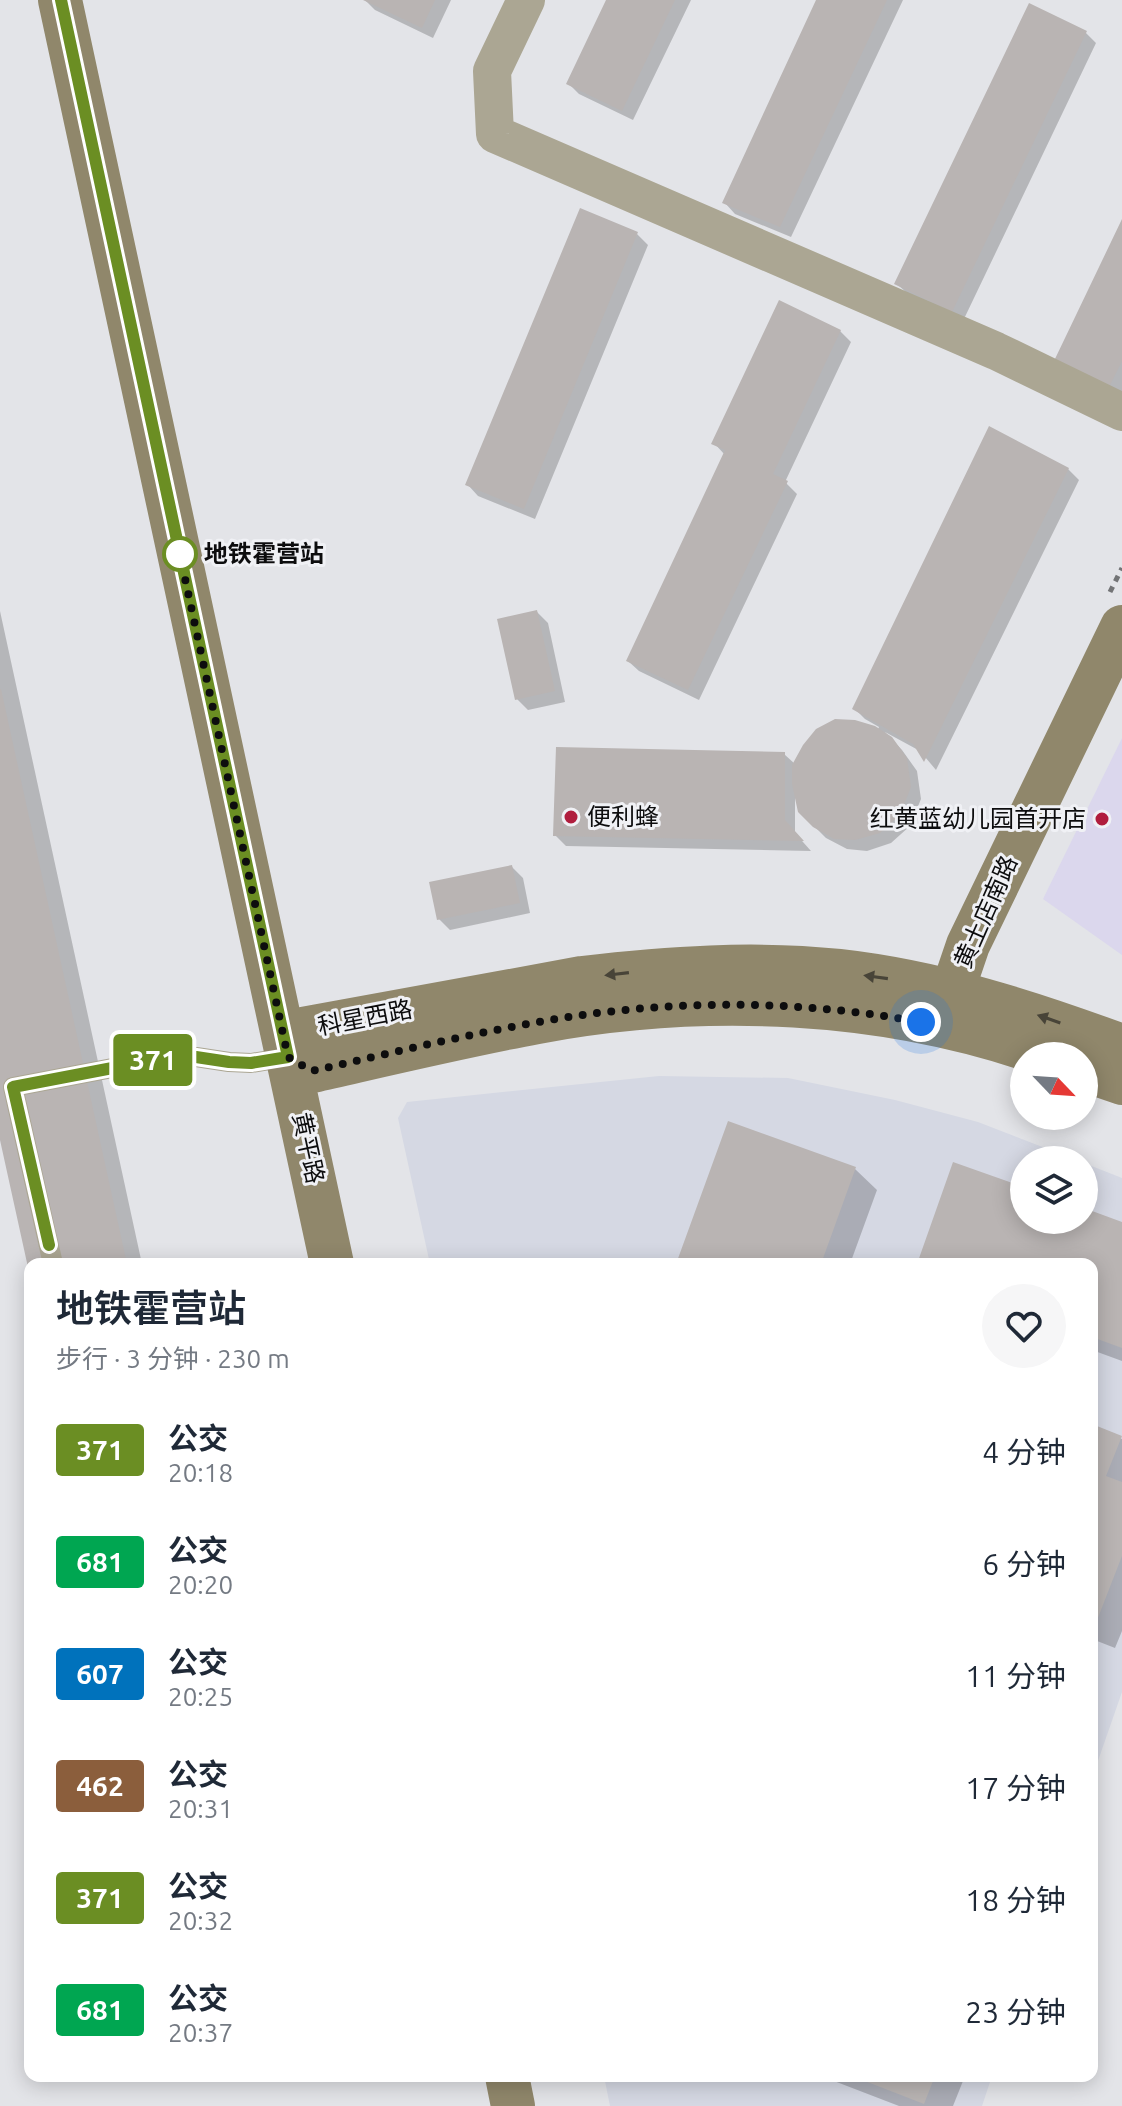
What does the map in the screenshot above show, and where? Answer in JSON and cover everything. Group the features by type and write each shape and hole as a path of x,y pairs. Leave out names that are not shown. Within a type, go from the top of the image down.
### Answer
{"main road":[{"name":"黄平路","path":"60,0 301,1052 352,1258"},
{"name":"黄平路","path":"83,0 301,1052 331,1258"},
{"name":"黄土店南路","path":"949,1010 968,945 1122,627"},
{"name":"科星西路","path":"301,1052 582,978 629,972 752,967 838,971 890,979 1010,1044"},
{"name":"科星西路","path":"949,1010 1046,1018 1122,1046"},
{"path":"1098,1075 1122,1083"},
{"path":"508,2082 513,2106"},
{"path":"527,2082 533,2106"}],"street":[{"path":"526,0 492,71 495,134 996,351 1122,412"}],"lane":[{"path":"52,1258 13,1087 170,1057 251,1063 301,1052"}],"shaded area":[{"name":"红黄蓝幼儿园首开店","path":"1122,738 1122,955 1043,899"},
{"path":"659,1076 788,1078 895,1100 978,1122 1040,1146 1010,1146 1010,1234 1098,1234 1098,1169 1122,1178 1122,1692 1098,1761 1098,1258 429,1258 398,1118 407,1102"},
{"path":"605,2082 990,2082 982,2106 610,2106"}],"building":[{"path":"363,0 435,0 422,28"},
{"path":"606,0 675,0 622,111 566,84"},
{"path":"816,0 887,0 780,227 722,203"},
{"path":"1029,3 1087,31 952,312 894,284"},
{"path":"580,208 638,232 524,509 465,485"},
{"path":"1122,219 1122,361 1109,387 1054,361"},
{"path":"779,300 841,330 773,474 788,481 688,690 626,661 725,450 711,444"},
{"path":"989,426 1069,468 924,762 913,744 852,709"},
{"path":"537,610 555,691 515,700 497,619"},
{"path":"1,689 126,1258 26,1258 0,1140"},
{"path":"835,719 855,720 875,726 892,737 907,758 911,787 900,815 880,833 855,840 834,839 813,827 798,812 792,784 792,765 803,745 816,729"},
{"path":"556,747 785,752 785,820 804,841 553,836"},
{"path":"512,865 520,903 437,920 429,882"},
{"path":"728,1121 856,1167 823,1258 678,1258"},
{"path":"953,1162 1010,1182 1010,1234 1098,1234 1098,1213 1122,1222 1122,1348 1098,1339 1098,1258 919,1258"},
{"path":"1098,1426 1122,1436 1106,1476 1122,1482 1122,1556 1098,1618"},
{"path":"867,2082 933,2082 924,2104"}],"bus line":[{"name":"371","path":"49,1245 13,1087 170,1057 251,1063 288,1057 61,0"}],"place":[{"name":"地铁霍营站","path":"180,554"},
{"name":"便利蜂","path":"571,817"},
{"name":"红黄蓝幼儿园首开店","path":"1102,819"}],"route":[{"path":"180,554 178,546 288,1057 312,1071 538,1022 631,1010 703,1005 794,1006 921,1022"}]}
